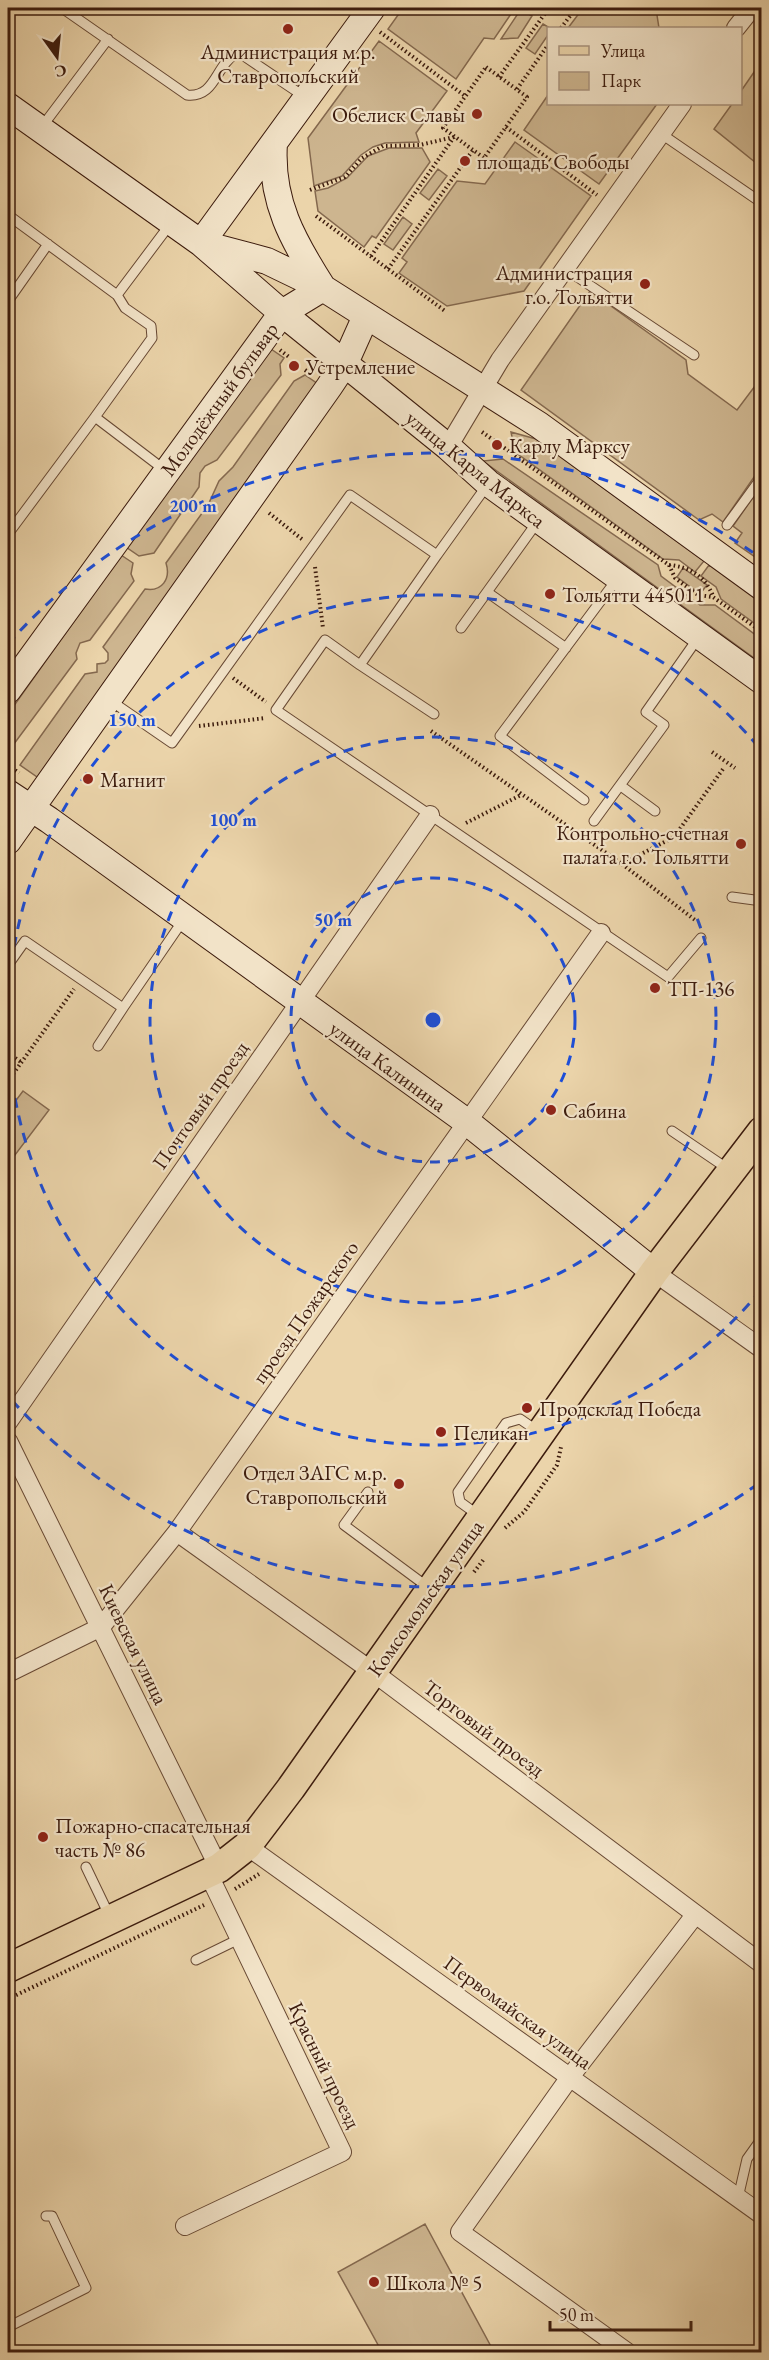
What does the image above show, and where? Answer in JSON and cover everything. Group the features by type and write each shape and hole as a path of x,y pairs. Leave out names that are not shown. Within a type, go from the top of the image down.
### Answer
{"main road":[{"path":"201,243 306,98 376,19"},
{"name":"улица Карла Маркса","path":"8,106 201,243 282,313 448,447 488,483 762,681"},
{"path":"274,143 272,167 285,222 323,288 282,313"},
{"name":"улица Карла Маркса","path":"201,243 267,261 323,288 482,391 539,425 762,587"},
{"name":"Молодёжный бульвар","path":"12,678 282,313"},
{"path":"8,841 345,363 366,316"},
{"name":"улица Калинина","path":"8,793 467,1122 654,1272"},
{"name":"Комсомольская улица","path":"8,1968 213,1870 247,1846 291,1788 431,1589 491,1526 554,1436 654,1272 762,1131"}],"street":[{"path":"737,27 752,8"},
{"path":"448,447 500,360 681,105"},
{"name":"Почтовый проезд","path":"8,1422 430,815"},
{"name":"проезд Пожарского","path":"8,1673 101,1627 177,1532 601,933"},
{"name":"улица Калинина","path":"654,1272 762,1349"},
{"name":"Киевская улица","path":"8,1441 101,1627 213,1870"},
{"name":"Торговый проезд","path":"177,1532 373,1672 762,1964"},
{"name":"Первомайская улица","path":"247,1846 762,2215"},
{"name":"Красный проезд","path":"185,2226 342,2152 239,1939 213,1870"},
{"path":"627,2352 460,2232 570,2077 695,1915"}],"lane":[{"path":"63,8 187,95 198,96 205,92 229,57 236,54 244,56 306,98"},
{"path":"40,129 108,39"},
{"path":"660,133 762,203"},
{"path":"8,215 117,295 125,308 151,326 152,338 8,534"},
{"path":"117,295 171,223"},
{"path":"8,302 48,244"},
{"path":"564,268 694,356"},
{"path":"95,417 167,471"},
{"path":"727,525 762,477"},
{"path":"360,665 488,483"},
{"path":"109,699 172,743 350,495 437,555"},
{"path":"461,628 538,520"},
{"path":"584,800 500,736 618,577"},
{"path":"487,592 566,648"},
{"path":"594,821 664,725 646,712 700,636"},
{"path":"434,714 325,640 276,710 668,977 701,938"},
{"path":"621,786 655,812"},
{"path":"732,897 762,901"},
{"path":"98,1046 185,918"},
{"path":"8,964 25,941 123,1008"},
{"path":"672,1131 732,1172"},
{"path":"368,1492 344,1525 431,1589"},
{"path":"86,1867 111,1919"},
{"path":"195,1960 239,1939"},
{"path":"738,2198 747,2159 762,2138"},
{"path":"8,2327 86,2288 52,2216 46,2216"}],"path":[{"path":"499,77 549,8"},
{"path":"562,27 576,8"},
{"path":"376,19 465,96"},
{"path":"517,89 547,48"},
{"path":"486,67 499,77 527,97 484,158 443,128 486,67"},
{"path":"506,127 597,195"},
{"path":"310,190 345,177 362,158 383,146 420,145 454,136"},
{"path":"371,256 454,136"},
{"path":"388,269 473,150"},
{"path":"316,216 445,311"},
{"path":"482,432 669,565 675,578 698,595 713,597 762,632"},
{"path":"269,513 313,547 325,640"},
{"path":"669,565 684,566 707,583 713,597"},
{"path":"224,672 276,710"},
{"path":"183,728 285,716"},
{"path":"712,752 735,768"},
{"path":"452,830 521,795"},
{"path":"622,864 695,920"},
{"path":"8,1081 81,979"},
{"path":"8,1053 21,1062"},
{"path":"491,1526 506,1526 524,1512 557,1465 560,1449 554,1436"},
{"path":"474,1573 487,1554"}],"green space":[{"path":"403,8 515,8 494,39 484,38 456,79 388,29"},
{"path":"583,8 654,8 659,27 569,27"},
{"path":"521,9 532,16 518,38 501,39"},
{"path":"543,24 548,27 547,36 535,54 526,48"},
{"path":"379,41 447,91 416,133 419,142 385,143 373,147 361,155 342,176 314,186 308,138"},
{"path":"761,62 761,167 714,129 731,105 742,105 742,90"},
{"path":"547,96 547,105 656,105 599,184 524,130"},
{"path":"515,142 591,196 524,291 447,306 399,273 407,262 402,258 457,181 485,184"},
{"path":"389,148 422,148 430,162 376,238 372,236 364,247 318,211 315,191 328,188 347,178 368,156"},
{"path":"438,169 447,176 429,200 420,193"},
{"path":"403,217 412,224 393,250 384,244"},
{"path":"590,291 686,360 688,374 737,410 761,378 761,467 723,522 712,514 699,520 521,390"},
{"path":"271,349 284,358 280,364 281,375 217,460 205,466 200,473 199,487 154,553 139,556 126,547"},
{"path":"305,375 318,384 40,779 20,765 85,674 97,672 97,664 108,660 108,653 103,647 145,589 156,588 164,583 167,574 166,563 208,505 219,481 233,467 294,381"},
{"path":"511,432 536,439 704,561 695,572 679,560 663,559 515,452"},
{"path":"503,459 658,565 661,576 700,605 715,605 761,639 761,663 483,461"},
{"path":"761,486 761,561 735,543 742,533 733,526"},
{"path":"121,555 133,563 131,574 134,581 90,640 80,643 76,653 77,659 8,752 8,714"},
{"path":"709,565 761,603 761,628 721,599 716,587 701,576"},
{"path":"683,568 707,585 700,594 677,577"},
{"path":"23,1091 49,1110 15,1155 8,1149 8,1111"},
{"path":"425,2224 494,2352 382,2352 338,2272"}],"place":[{"name":"Администрация м.р. Ставропольский","path":"288,29"},
{"name":"Обелиск Славы","path":"477,114"},
{"name":"площадь Свободы","path":"465,161"},
{"name":"Администрация г.о. Тольятти","path":"645,284"},
{"name":"Устремление","path":"294,366"},
{"name":"Карлу Марксу","path":"497,445"},
{"name":"Тольятти 445011","path":"550,594"},
{"name":"Магнит","path":"88,779"},
{"name":"Контрольно-счетная палата г.о. Тольятти","path":"741,844"},
{"name":"ТП-136","path":"655,988"},
{"name":"Сабина","path":"551,1110"},
{"name":"Продсклад Победа","path":"527,1408"},
{"name":"Пеликан","path":"441,1432"},
{"name":"Отдел ЗАГС м.р. Ставропольский","path":"399,1484"},
{"name":"Пожарно-спасательная часть № 86","path":"43,1837"},
{"name":"Школа № 5","path":"374,2282"}]}
